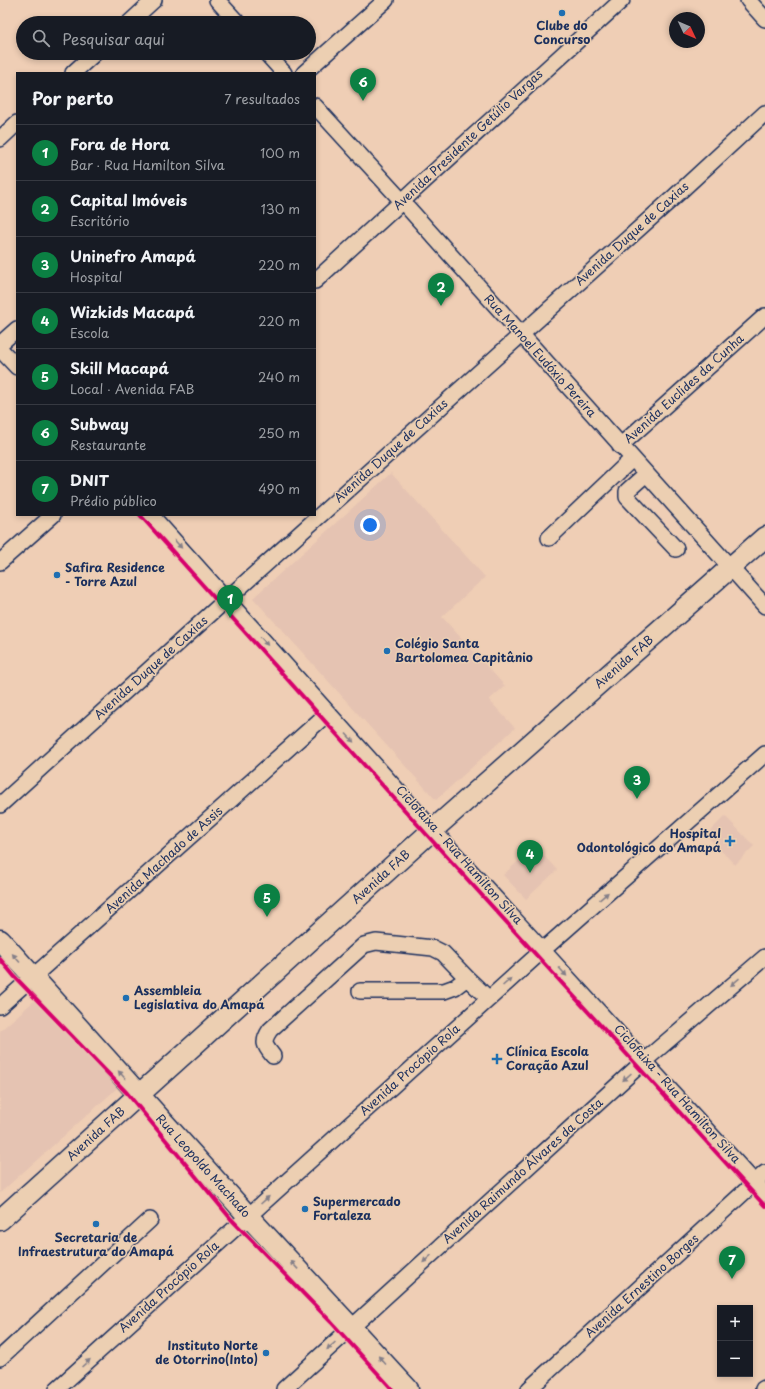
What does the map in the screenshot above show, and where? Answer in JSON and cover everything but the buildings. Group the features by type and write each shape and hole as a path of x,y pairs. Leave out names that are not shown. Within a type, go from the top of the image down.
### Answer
{"main road":[{"name":"Avenida FAB","path":"0,1220 433,830 765,537"},
{"name":"Rua Leopoldo Machado","path":"0,940 248,1216 408,1389"}],"street":[{"path":"137,16 154,0"},
{"path":"217,0 232,16"},
{"path":"305,72 386,0"},
{"name":"Avenida Presidente Getúlio Vargas","path":"316,280 622,0"},
{"path":"748,0 765,19"},
{"path":"74,72 87,60"},
{"path":"272,60 283,72"},
{"name":"Rua Manoel Eudóxio Pereira","path":"316,107 522,334 620,446 765,606"},
{"name":"Avenida Duque de Caxias","path":"0,805 673,198 765,113"},
{"path":"0,139 16,124"},
{"name":"Avenida Euclides da Cunha","path":"620,446 765,316"},
{"path":"0,344 16,330"},
{"path":"0,349 16,366"},
{"path":"549,538 632,459"},
{"path":"646,474 627,491 627,497 676,549"},
{"path":"0,562 51,516"},
{"path":"152,516 328,714 643,1062 760,1178 765,1194"},
{"name":"Avenida Machado de Assis","path":"0,1006 328,714"},
{"name":"Avenida Procópio Rola","path":"57,1389 489,998 765,754"},
{"path":"273,1056 266,1047 265,1038 270,1030 364,945 376,942 433,948 443,952 467,978 489,998"},
{"name":"Avenida Raimundo Álvares da Costa","path":"284,1389 643,1062 765,957"},
{"path":"360,991 444,991 454,987 467,978"},
{"name":"Avenida Ernestino Borges","path":"528,1389 760,1178"},
{"path":"0,1358 150,1220"}],"shaded area":[{"name":"Colégio Santa Bartolomea Capitânio","path":"391,473 485,577 442,617 505,686 489,700 515,728 436,800 253,598"},
{"name":"Hospital Odontológico do Amapá","path":"725,816 754,846 735,865 706,835"},
{"path":"535,846 557,870 526,899 503,875"},
{"path":"43,993 124,1082 0,1193 0,1031"}],"cycle path":[{"name":"Ciclofaixa - Rua Hamilton Silva","path":"141,516 427,835 765,1206"},
{"path":"0,959 14,976 127,1093 231,1219 331,1322 392,1389"}],"place":[{"name":"Clube do Concurso","path":"562,13"},
{"name":"Subway","path":"363,101"},
{"name":"Capital Imóveis","path":"441,306"},
{"name":"Safira Residence - Torre Azul","path":"57,575"},
{"name":"Fora de Hora","path":"230,618"},
{"name":"Colégio Santa Bartolomea Capitânio","path":"387,651"},
{"name":"Uninefro Amapá","path":"637,799"},
{"name":"Hospital Odontológico do Amapá","path":"730,841"},
{"name":"Wizkids Macapá","path":"530,873"},
{"name":"Skill Macapá","path":"267,917"},
{"name":"Assembleia Legislativa do Amapá","path":"126,998"},
{"name":"Clínica Escola Coração Azul","path":"497,1059"},
{"name":"Supermercado Fortaleza","path":"305,1209"},
{"name":"Secretaria de Infraestrutura do Amapá","path":"96,1224"},
{"name":"DNIT","path":"732,1279"},
{"name":"Instituto Norte de Otorrino(Into)","path":"266,1353"}]}
